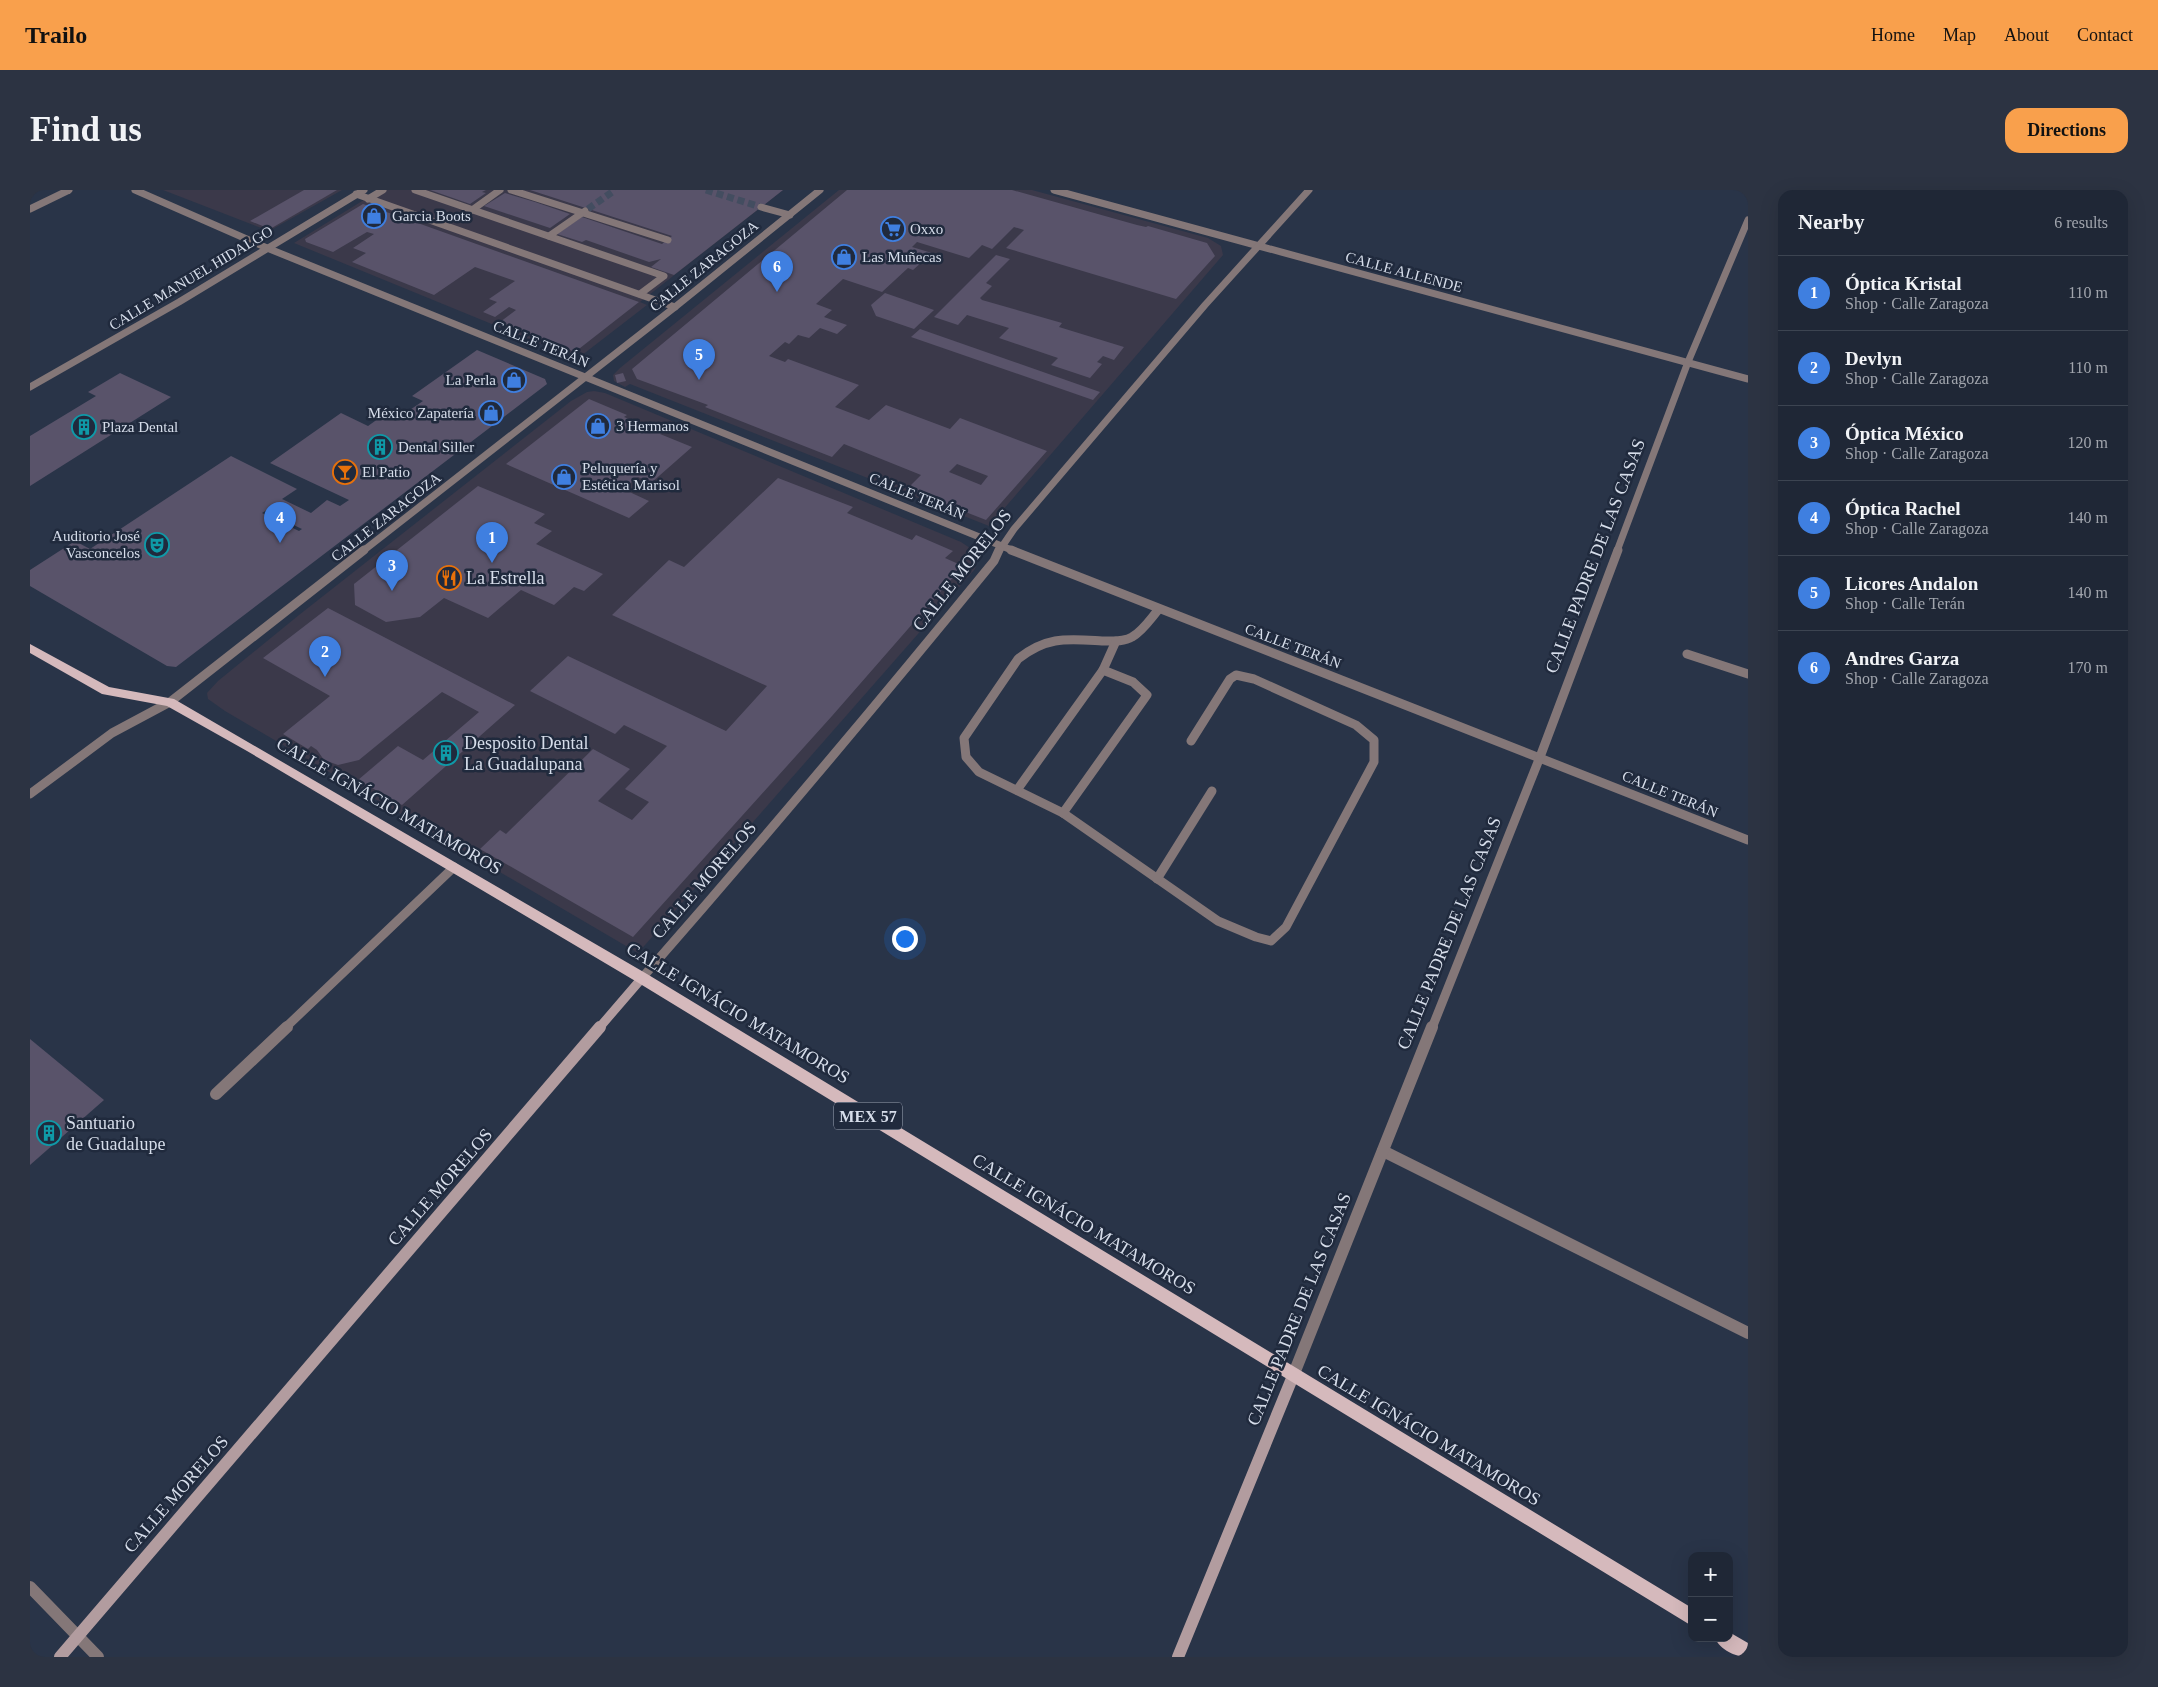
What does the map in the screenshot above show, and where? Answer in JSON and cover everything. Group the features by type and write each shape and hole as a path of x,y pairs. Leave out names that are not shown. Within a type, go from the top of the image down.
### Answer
{"main road":[{"name":"CALLE IGNÁCIO MATAMOROS","path":"30,648 106,691 170,702 454,867 642,978 1688,1616"},
{"name":"CALLE MORELOS","path":"60,1657 642,978"},
{"name":"CALLE PADRE DE LAS CASAS","path":"1178,1657 1293,1376"},
{"path":"1730,1642 1748,1653"}],"street":[{"path":"30,209 69,190"},
{"name":"CALLE TERÁN","path":"135,190 267,248 1001,546 1748,840"},
{"name":"CALLE MANUEL HIDALGO","path":"30,387 179,302 364,190"},
{"path":"368,199 383,190"},
{"path":"415,190 664,276 640,294"},
{"path":"472,210 500,190"},
{"path":"511,190 586,211 668,240"},
{"name":"CALLE ZARAGOZA","path":"30,794 112,733 170,702 675,307 820,190"},
{"name":"CALLE ALLENDE","path":"1054,190 1748,379"},
{"name":"CALLE MORELOS","path":"642,978 752,852 934,635 994,561 1001,546 1182,331 1310,190"},
{"path":"356,194 675,307"},
{"path":"761,207 790,215"},
{"path":"549,236 586,211"},
{"name":"CALLE PADRE DE LAS CASAS","path":"1293,1376 1540,757 1688,362 1748,220"},
{"path":"1159,609 1132,637 1116,641 1059,638 1043,642 1029,650 1018,659 964,738 963,752 970,764 979,772 1063,813 1218,920 1256,938 1271,941 1286,928 1374,762 1374,740 1356,725 1254,679 1236,675 1230,679 1190,741"},
{"path":"1017,790 1103,670 1116,641"},
{"path":"1687,654 1748,674"},
{"path":"1063,813 1147,695 1136,683 1103,670"},
{"path":"1156,878 1212,791"},
{"path":"216,1094 454,867"},
{"path":"1382,1152 1748,1333"},
{"path":"30,1587 98,1657"}],"shaded area":[{"path":"163,190 342,190 269,231"},
{"path":"380,190 783,190 640,302 647,305 577,359 294,243"},
{"path":"839,190 1032,190 1208,238 1221,246 1223,255 989,526 630,384 625,387 614,381 613,375 620,368"},
{"path":"587,392 605,393 961,542 976,552 977,562 975,569 638,953 225,711 208,699 207,693 218,681 299,615 571,401"}],"building":[{"path":"304,190 337,190 270,229 250,221"},
{"path":"430,190 486,190 482,192 486,193 470,204"},
{"path":"530,190 783,190 674,275 651,267 661,259 649,262 586,240 582,242 557,234 582,217 662,244 672,236"},
{"path":"847,190 1012,190 1207,243 1215,256 1176,299 1006,248 1024,230 1014,227 992,249 982,245 969,258 917,242 912,247 932,253 913,270 908,268 882,292 843,279 816,304 832,310 824,317 847,325 837,334 820,328 809,338 798,335 789,344 785,342 769,356 785,362 788,359 859,385 835,407 869,420 886,405 950,429 960,418 1047,451 986,520 917,493 911,485 921,475 844,444 832,457 705,407 708,405 637,379 632,369","holes":["957,464 988,476 981,485 949,472"]},
{"path":"505,193 570,214 550,228 484,206"},
{"path":"363,204 639,302 575,352 500,322 516,310 509,307 495,317 483,312 497,302 489,299 515,281 475,267 434,295 352,262 366,253 353,248 374,234 367,232 333,252 306,242 305,239"},
{"path":"996,255 1010,259 986,283 992,286 980,298 982,300 1062,323 1059,327 1124,347 1114,360 1103,356 1097,362 1102,364 1090,378 1051,365 1058,358 999,338 1009,328 967,315 958,325 934,317"},
{"path":"885,293 934,310 914,329 876,316 871,305"},
{"path":"920,329 1100,392 1093,400 911,337"},
{"path":"477,350 545,379 547,384 176,667 167,666 30,586 30,570 75,541 90,549 231,456 297,489 282,499 311,513 327,500 340,506 349,500 270,463 341,413 368,426 389,411 401,416 423,401 412,396","holes":["273,506 286,513 279,518 302,529 299,531 262,513"]},
{"name":"Plaza Dental","path":"120,373 171,397 30,486 30,436 96,396 88,392"},
{"path":"623,373 626,381 617,383 615,375"},
{"path":"589,399 627,415 624,417 642,424 638,427 645,430 648,427 692,447 651,483 638,477 623,489 649,501 629,518 506,464"},
{"path":"778,478 853,507 847,513 912,540 916,535 953,551 945,558 963,566 832,716 633,937 480,849 500,830 506,834 593,749 630,769 598,801 632,820 649,802 625,789 667,746 624,725 615,734 530,691 568,656 726,731 767,686 612,615 669,560 684,567"},
{"path":"478,486 545,514 534,523 552,531 536,544 603,574 584,591 574,587 554,605 521,590 488,618 444,598 420,617 386,622 355,605 354,584"},
{"path":"328,608 515,705 402,805 358,780 398,746 423,760 479,712 442,692 359,760 338,765 324,760 317,750 311,746 308,749 283,734 330,696 263,658"},
{"name":"Santuario de Guadalupe","path":"30,1039 104,1100 30,1165"}],"tunnel":[{"path":"588,209 615,190"},
{"path":"706,190 761,207"}],"place":[{"name":"Garcia Boots","path":"374,216"},
{"name":"Oxxo","path":"893,229"},
{"name":"Las Muñecas","path":"844,257"},
{"name":"Andres Garza","path":"777,292"},
{"name":"La Perla","path":"514,380"},
{"name":"Licores Andalon","path":"699,380"},
{"name":"México Zapatería","path":"491,413"},
{"name":"3 Hermanos","path":"598,426"},
{"name":"Plaza Dental","path":"84,427"},
{"name":"Dental Siller","path":"380,447"},
{"name":"El Patio","path":"345,472"},
{"name":"Peluquería y Estética Marisol","path":"564,477"},
{"name":"Óptica Rachel","path":"280,543"},
{"name":"Auditorio José Vasconcelos","path":"157,545"},
{"name":"Óptica Kristal","path":"492,563"},
{"name":"La Estrella","path":"449,578"},
{"name":"Óptica México","path":"392,591"},
{"name":"Devlyn","path":"325,677"},
{"name":"Desposito Dental La Guadalupana","path":"446,753"},
{"name":"Santuario de Guadalupe","path":"49,1133"}]}
